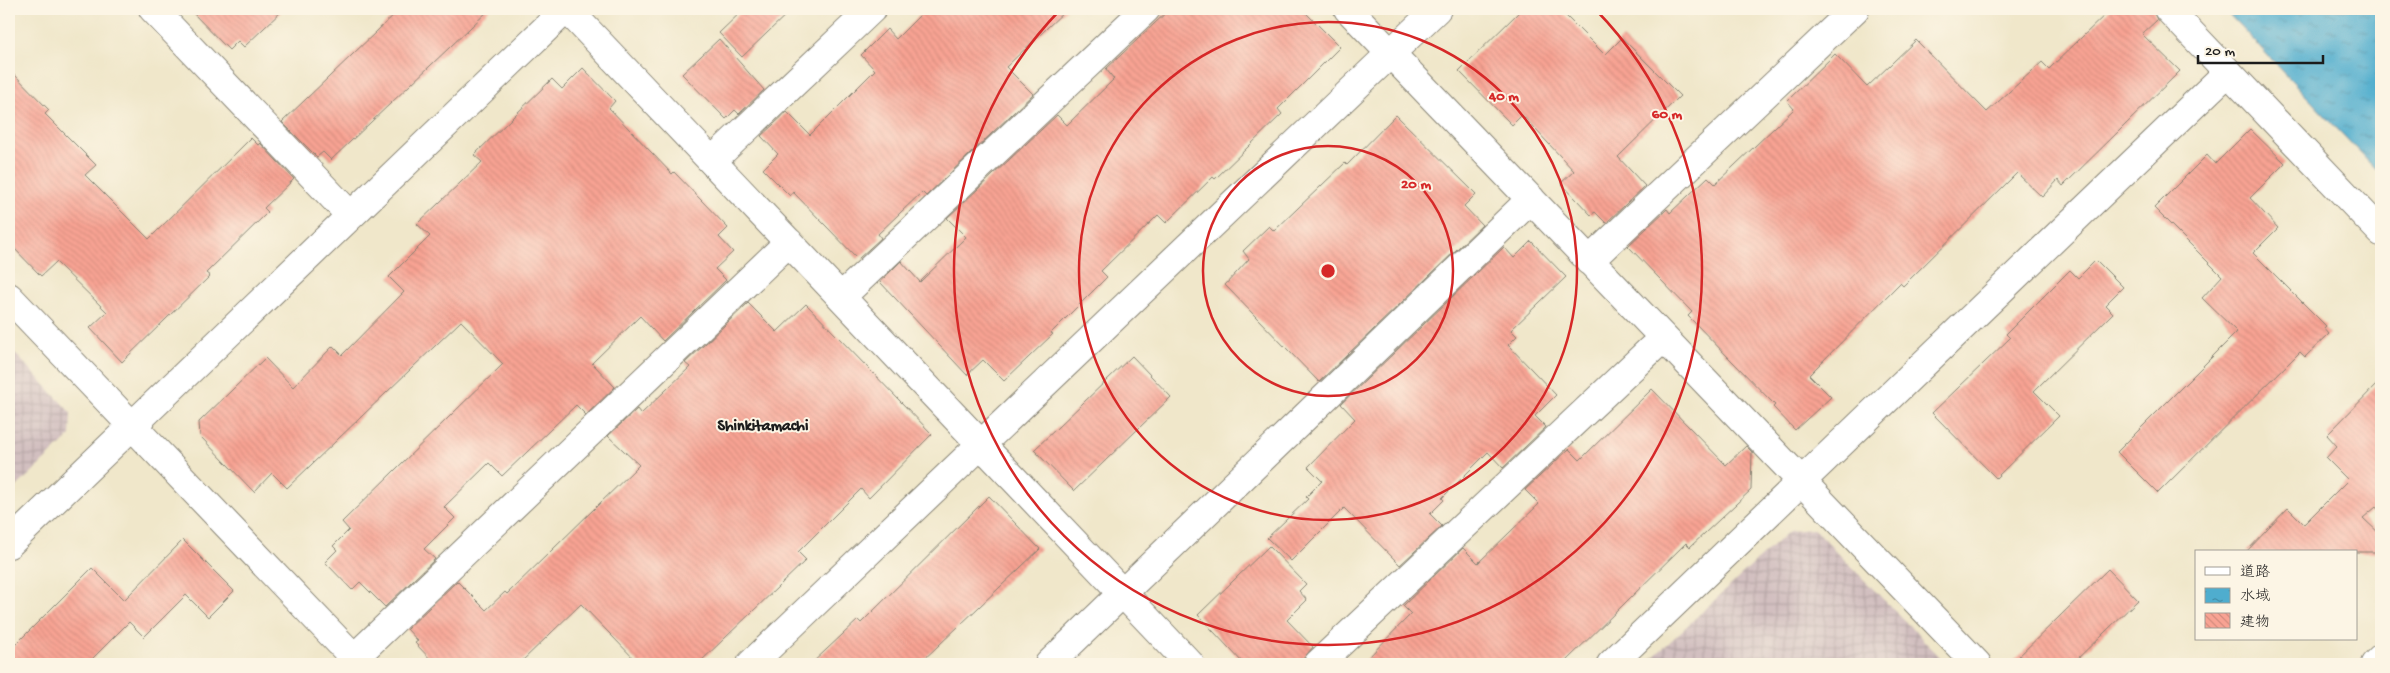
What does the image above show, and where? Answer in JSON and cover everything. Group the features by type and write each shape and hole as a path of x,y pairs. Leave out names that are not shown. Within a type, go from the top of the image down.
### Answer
{"street":[{"path":"153,9 350,215"},
{"path":"9,544 567,9 1190,664"},
{"path":"712,161 872,9"},
{"path":"841,297 1146,9"},
{"path":"1348,9 1977,664"},
{"path":"751,664 1437,9"},
{"path":"1589,261 1855,9"},
{"path":"2168,9 2381,232"},
{"path":"1611,664 2228,72"},
{"path":"1049,664 1530,199"},
{"path":"9,297 357,661 789,242"},
{"path":"1318,664 1663,338"},
{"path":"2375,664 2381,658"}],"shaded area":[{"path":"9,347 71,413 70,436 9,494"},
{"path":"1814,529 1947,664 1646,664 1789,531"}],"water":[{"path":"2224,9 2381,9 2381,175"}],"building":[{"path":"189,9 284,9 244,47 238,41 229,50"},
{"path":"400,9 490,9 331,160 323,152 317,157 282,122"},
{"path":"744,9 792,9 742,57 719,33"},
{"path":"926,9 1067,9 1006,67 1033,94 926,196 922,192 878,234 881,238 858,259 793,192 790,196 763,169 778,154 761,136 787,112 810,135 875,70 861,55 887,29 896,39"},
{"path":"1170,9 1302,9 1340,47 1278,109 1282,114 1215,179 1213,177 1166,223 1158,215 1101,271 1107,277 1051,333 1053,334 1004,381 983,360 967,375 880,282 901,261 920,282 966,237 947,218 1057,115 1067,125 1114,79 1106,69"},
{"path":"1522,9 1559,9 1605,55 1622,38 1680,96 1618,157 1645,186 1606,223 1595,212 1591,215 1561,183 1574,171 1522,115 1512,125 1459,71"},
{"path":"2111,9 2153,9 2157,20 2142,34 2180,71 2063,186 2058,180 2042,197 2017,173 1903,286 1900,283 1809,375 1831,397 1795,430 1773,407 1775,405 1688,316 1692,312 1628,246 1667,209 1670,213 1708,177 1715,184 1794,109 1787,101 1835,54 1867,87 1916,40 1987,112 2042,62 2049,69"},
{"path":"719,39 764,90 739,114 735,110 726,119 682,74"},
{"path":"583,68 615,101 609,108 672,174 674,172 728,228 719,237 733,252 715,269 726,280 663,341 640,316 592,363 615,387 586,415 576,405 502,476 489,463 444,507 455,518 424,549 435,559 385,607 360,582 352,590 325,562 337,550 333,546 349,530 342,522 503,364 461,321 287,488 272,473 254,492 200,436 199,422 265,358 293,387 333,346 342,355 404,292 389,277 430,236 417,224 482,162 474,155 552,79 562,89"},
{"path":"9,69 49,110 45,114 96,165 85,175 149,239 251,138 258,145 260,143 294,179 264,208 268,212 206,273 210,276 122,362 90,328 107,312 56,262 41,276 9,243"},
{"path":"1396,115 1476,194 1464,206 1482,225 1319,382 1225,285 1249,259 1243,251 1269,226 1274,231 1345,163 1347,165"},
{"path":"2250,129 2285,163 2250,198 2278,228 2253,253 2326,326 2324,328 2329,334 2305,357 2300,352 2158,493 2117,452 2237,332 2202,298 2222,276 2154,208 2207,155 2215,164"},
{"path":"1531,241 1566,277 1511,330 1517,336 1508,345 1556,395 1535,416 1546,427 1503,468 1488,452 1442,498 1444,500 1430,514 1442,526 1400,565 1344,508 1291,561 1267,538 1308,499 1306,497 1322,481 1308,467 1355,419 1341,404 1504,247 1514,258"},
{"path":"2096,260 2123,287 2105,305 2113,313 2034,391 2059,416 1996,478 1932,413 2010,338 2006,334 2070,270 2078,278"},
{"path":"748,303 777,332 806,304 932,434 869,498 861,489 798,552 806,560 698,664 639,664 581,604 519,664 435,664 415,643 418,641 407,629 457,581 486,610 505,592 507,594 639,465 608,436 637,409 641,414 690,367 685,363"},
{"path":"1132,356 1171,397 1074,491 1034,450"},
{"path":"2381,380 2381,513 2376,507 2363,518 2381,535 2381,552 2358,552 2358,550 2248,550 2288,508 2304,524 2348,480 2326,458 2337,446 2327,435"},
{"path":"1652,389 1726,465 1746,446 1752,452 1751,490 1690,547 1686,543 1563,664 1362,664 1411,614 1403,606 1463,548 1478,563 1539,504 1525,490 1569,449 1580,460"},
{"path":"989,496 1040,549 919,664 811,664 858,620 861,623"},
{"path":"183,540 234,591 208,617 186,595 144,637 129,622 87,664 9,664 9,651 92,568 124,600"},
{"path":"1269,546 1306,584 1299,591 1307,600 1287,620 1313,647 1303,659 1303,664 1244,664 1198,615"},
{"path":"2108,569 2138,600 2072,664 2011,664"}],"district":[{"name":"Shinkitamachi","path":"763,427"}]}
